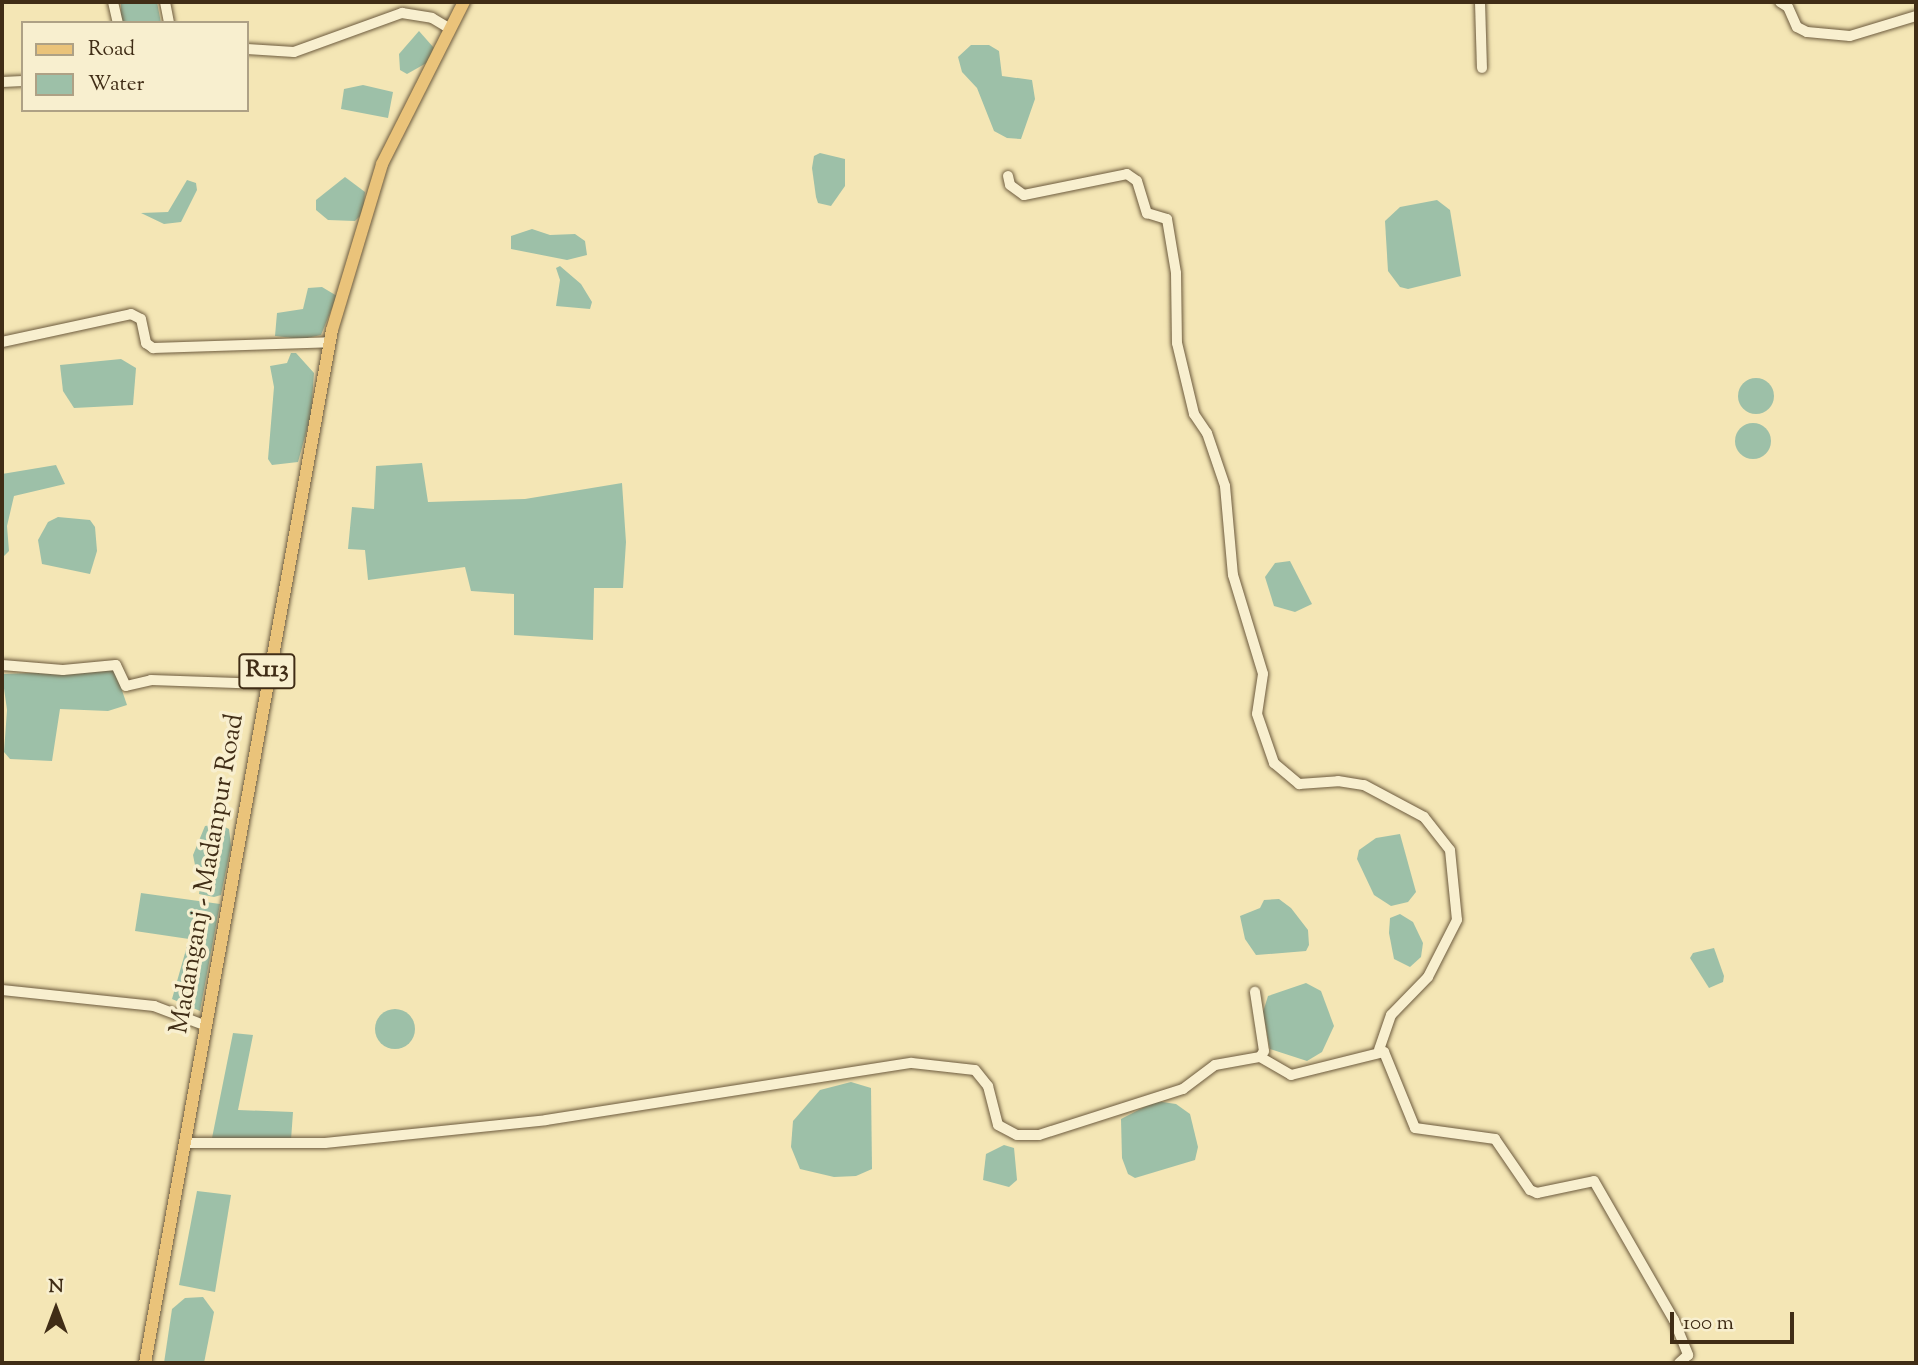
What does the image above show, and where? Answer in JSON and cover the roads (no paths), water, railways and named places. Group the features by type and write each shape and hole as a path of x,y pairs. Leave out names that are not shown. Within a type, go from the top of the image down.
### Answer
{"main road":[{"name":"Madanganj - Madanpur Road","path":"145,1363 187,1143 204,1025 265,684 330,342 382,164 464,2"}],"street":[{"path":"113,2 118,21"},
{"path":"165,2 169,21"},
{"path":"1480,2 1482,68"},
{"path":"1780,2 1788,7 1797,27 1807,32 1850,36 1916,16"},
{"path":"248,49 294,52 402,13 432,18 450,29"},
{"path":"2,82 21,81"},
{"path":"1008,176 1010,185 1024,195 1127,174 1137,181 1147,213 1167,219 1176,273 1179,355 1194,414 1207,433 1225,486 1233,575 1263,674 1257,714 1274,763 1298,784 1338,780 1364,785 1424,817 1450,850 1457,920 1428,977 1391,1015 1379,1050"},
{"path":"2,342 131,314 141,319 146,343 152,348 330,342"},
{"path":"2,665 63,670 116,665 126,686 151,680 265,684"},
{"path":"2,990 154,1006 204,1025"},
{"path":"1255,992 1264,1051 1260,1057"},
{"path":"187,1143 325,1143 535,1121 912,1063 975,1070 988,1086 998,1125 1025,1136 1183,1089 1199,1073 1215,1065 1260,1057 1291,1075 1379,1050 1387,1055 1415,1128 1494,1139 1530,1190 1537,1193 1594,1181 1674,1320 1688,1355 1679,1363"}],"water":[{"path":"121,2 157,2 161,21 121,21"},
{"path":"419,31 434,48 430,61 407,74 400,70 399,54"},
{"path":"971,45 989,45 999,51 1002,76 1032,80 1035,99 1021,139 1007,138 994,131 977,88 962,72 958,57"},
{"path":"363,85 393,92 388,118 341,109 344,89"},
{"path":"820,153 845,159 845,186 831,206 818,203 816,197 812,168 814,156"},
{"path":"345,177 365,192 363,213 355,221 328,220 316,210 316,200"},
{"path":"187,180 196,183 197,190 181,222 164,224 141,213 168,212"},
{"path":"1437,200 1450,210 1461,276 1408,289 1400,287 1388,271 1385,221 1400,207"},
{"path":"532,229 550,235 575,234 585,241 587,255 567,260 511,249 511,236"},
{"path":"560,266 581,284 592,302 590,309 556,306 560,280 556,268"},
{"path":"322,287 337,296 321,335 302,339 275,336 277,313 303,309 308,288"},
{"path":"291,353 296,353 314,373 311,415 298,462 272,465 268,459 274,387 270,366 287,363"},
{"path":"121,359 136,368 133,405 74,408 63,391 60,365"},
{"path":"1756,378 1769,383 1774,396 1769,409 1756,414 1743,409 1738,396 1743,383"},
{"path":"1753,423 1766,428 1771,441 1766,454 1753,459 1740,454 1735,441 1740,428"},
{"path":"422,463 428,502 525,499 622,483 626,542 623,588 594,588 593,640 514,635 514,594 471,591 465,567 368,580 365,550 348,549 352,507 374,509 376,466"},
{"path":"56,465 65,484 14,496 7,526 9,551 2,558 2,474"},
{"path":"58,517 90,520 95,527 97,551 90,574 42,564 38,540 48,522"},
{"path":"1290,561 1312,604 1295,612 1274,606 1265,577 1275,563"},
{"path":"115,670 127,705 108,711 60,709 52,761 10,759 4,752 7,710 2,674"},
{"path":"218,824 229,829 231,846 221,895 214,897 199,894 202,871 195,865 193,855 205,826"},
{"path":"1400,834 1416,892 1408,902 1391,906 1374,895 1357,859 1359,850 1376,838"},
{"path":"141,893 220,904 200,1011 172,999 189,939 135,931"},
{"path":"1279,899 1291,908 1308,930 1309,945 1306,951 1256,955 1245,939 1240,916 1260,908 1264,900"},
{"path":"1400,914 1413,922 1423,943 1421,957 1410,967 1394,959 1389,933 1390,918"},
{"path":"1714,948 1724,976 1723,982 1709,988 1690,958 1693,953"},
{"path":"1306,983 1321,991 1334,1026 1322,1052 1307,1061 1270,1049 1263,1012 1268,996"},
{"path":"395,1009 409,1015 415,1029 409,1043 395,1049 381,1043 375,1029 381,1015"},
{"path":"233,1033 253,1035 238,1110 293,1112 291,1140 212,1138"},
{"path":"851,1082 871,1088 872,1169 856,1176 834,1177 800,1169 791,1147 793,1121 820,1090"},
{"path":"1156,1101 1176,1104 1190,1114 1198,1147 1195,1160 1135,1178 1128,1174 1122,1158 1121,1119"},
{"path":"1004,1145 1014,1148 1017,1180 1009,1187 983,1180 986,1154"},
{"path":"197,1191 231,1195 215,1292 179,1285"},
{"path":"203,1297 214,1312 204,1363 164,1363 172,1309 185,1298"}]}
